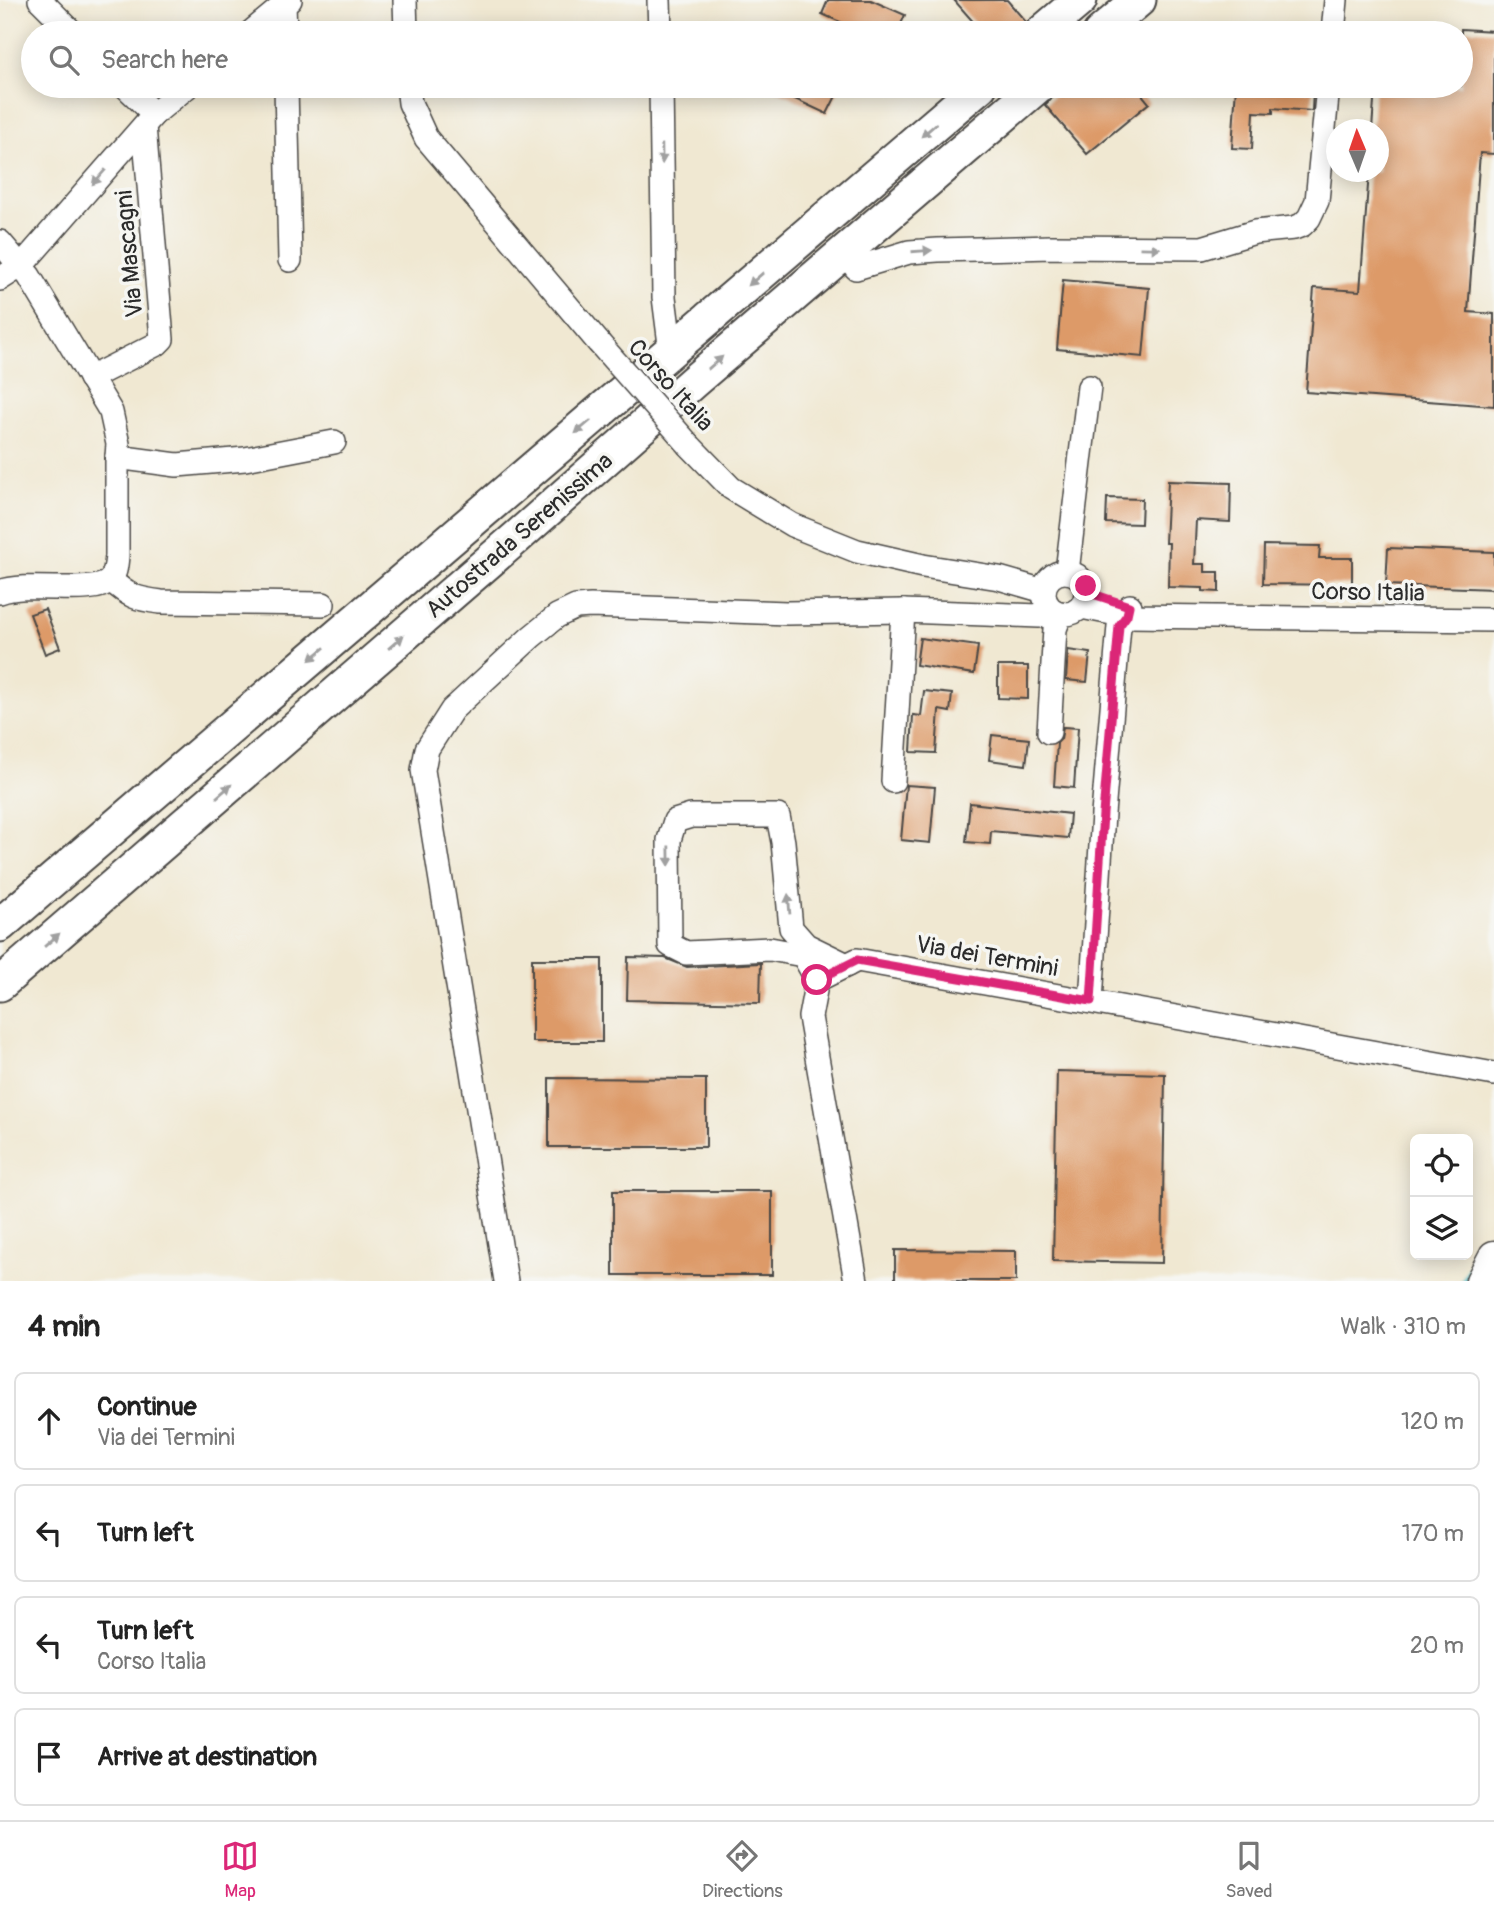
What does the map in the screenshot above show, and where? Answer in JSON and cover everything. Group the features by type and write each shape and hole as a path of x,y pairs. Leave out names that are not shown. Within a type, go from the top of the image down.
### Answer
{"highway":[{"path":"1055,21 1080,0"},
{"path":"1114,21 1139,0"},
{"name":"Autostrada Serenissima","path":"0,925 966,98"},
{"name":"Autostrada Serenissima","path":"0,984 1024,98"}],"main road":[{"path":"1481,1281 1494,1256"}],"street":[{"path":"40,0 61,21"},
{"path":"405,0 405,21"},
{"path":"659,0 660,21"},
{"path":"1334,21 1336,0"},
{"path":"264,21 287,2"},
{"path":"286,21 287,2"},
{"path":"133,98 149,120"},
{"path":"0,279 22,265 149,120 174,98"},
{"path":"286,98 290,260"},
{"name":"Corso Italia","path":"409,98 426,138 598,343 690,446 731,488 792,525 857,551 923,566 999,578 1128,611 1241,617 1494,620"},
{"path":"660,98 664,297 671,352"},
{"path":"856,268 909,252 938,250 1051,247 1202,248 1255,232 1294,228 1309,218 1317,201 1327,98"},
{"name":"Via Mascagni","path":"90,378 162,339 149,120"},
{"path":"0,242 22,265 111,412 118,444 117,556 116,571 111,580 102,587 87,589 24,586 0,592"},
{"path":"1049,732 1055,629 1063,595 1089,387"},
{"path":"117,457 177,465 246,459 334,442"},
{"path":"111,580 126,594 138,599 161,602 323,604"},
{"path":"506,1281 423,770 427,749 452,710 531,637 557,616 576,607 787,613 903,611 1039,616 1063,595"},
{"path":"893,781 903,611"},
{"path":"1091,1001 1119,626 1128,611"},
{"path":"847,965 806,945 791,928 778,816 691,816 675,821 669,840 670,946 686,953 770,949 803,955 817,980 810,1017 856,1281"},
{"name":"Via dei Termini","path":"817,980 857,960 1494,1074"}],"building":[{"path":"828,0 871,0 905,15 902,21 838,21 822,14"},
{"path":"954,0 1007,0 1025,21 972,21"},
{"path":"1473,30 1494,31 1494,154 1480,153 1468,312 1494,314 1494,406 1306,392 1314,288 1360,291 1368,182 1389,182 1389,119 1373,119 1374,98 1473,98"},
{"path":"793,98 835,98 827,114"},
{"path":"1051,98 1145,98 1149,103 1087,154 1045,105"},
{"path":"1235,98 1313,98 1312,111 1273,108 1273,113 1254,112 1252,149 1232,148"},
{"path":"1063,280 1149,288 1143,357 1057,349"},
{"path":"1168,481 1231,483 1230,522 1196,520 1194,564 1205,564 1205,572 1219,572 1219,592 1203,591 1203,588 1168,587 1169,543 1165,543"},
{"path":"1107,498 1142,499 1141,524 1106,523"},
{"path":"1264,545 1320,546 1319,558 1352,558 1352,585 1263,584"},
{"path":"1388,548 1494,552 1494,589 1386,585"},
{"path":"45,609 60,648 45,654 30,614"},
{"path":"920,638 978,646 974,674 916,665"},
{"path":"1068,650 1090,653 1087,682 1066,680"},
{"path":"998,666 1028,666 1028,699 998,698"},
{"path":"924,691 952,694 950,712 939,710 936,753 911,752 913,715 921,716"},
{"path":"1063,727 1078,728 1074,788 1054,786 1057,743 1061,739"},
{"path":"992,735 1029,739 1026,765 989,760"},
{"path":"906,785 935,787 930,843 901,840"},
{"path":"970,803 1070,814 1068,838 991,831 990,844 966,842"},
{"path":"628,957 665,958 687,967 761,963 760,1003 627,1000"},
{"path":"532,959 602,959 602,1042 532,1042"},
{"path":"1057,1071 1165,1074 1162,1263 1053,1261"},
{"path":"549,1078 706,1079 706,1147 549,1147"},
{"path":"613,1191 772,1191 772,1275 613,1275"},
{"path":"895,1250 1016,1251 1016,1281 895,1281"}],"waterway":[{"path":"1463,1281 1485,1240"}],"route":[{"path":"817,980 857,960 1091,1001 1119,626 1127,615 1129,606 1087,592 1086,586"}]}
